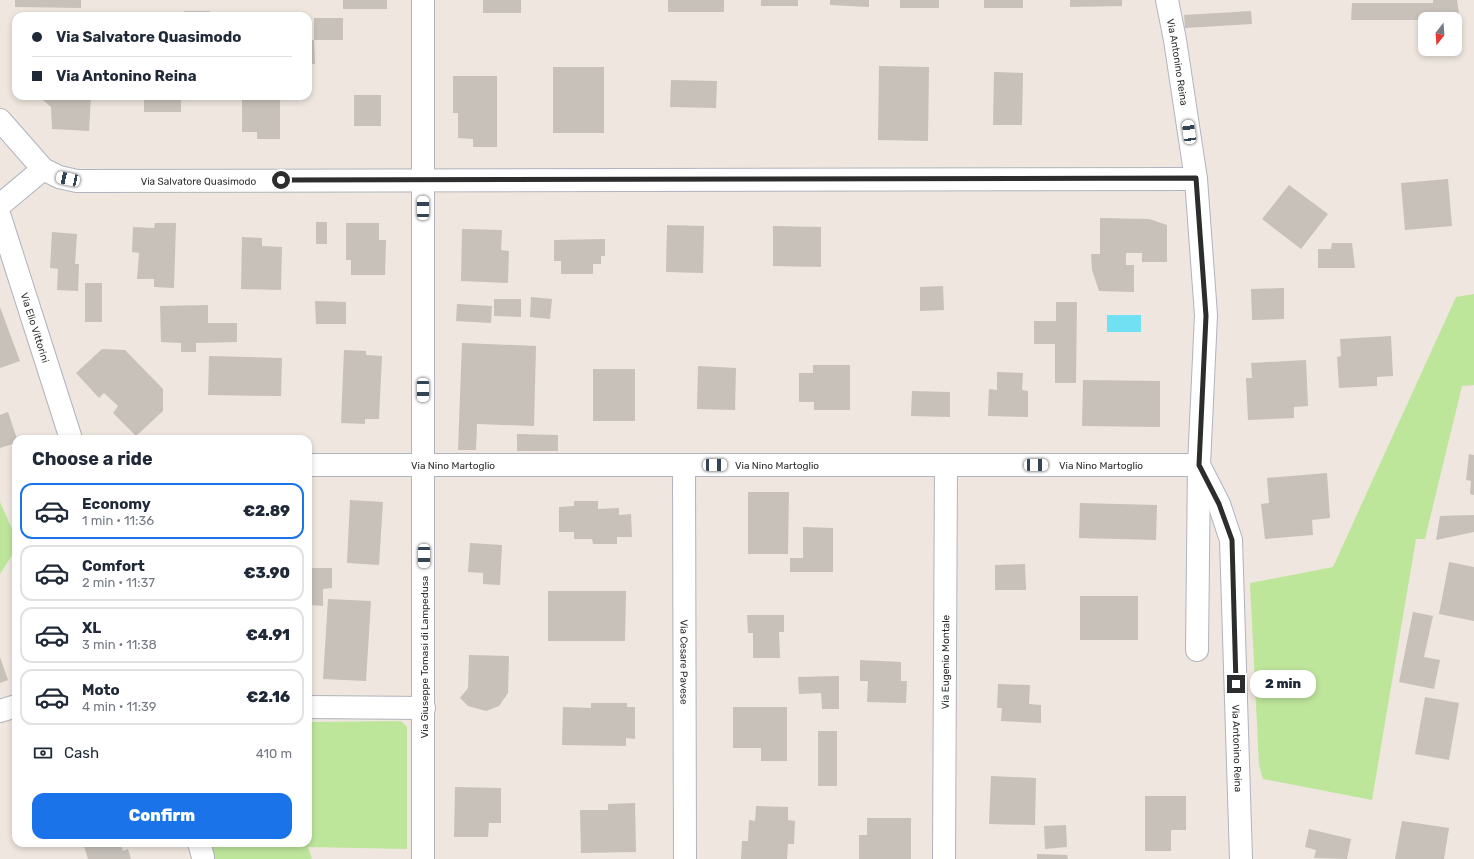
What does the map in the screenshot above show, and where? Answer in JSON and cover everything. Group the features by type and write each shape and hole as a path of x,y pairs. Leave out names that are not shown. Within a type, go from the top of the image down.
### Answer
{"street":[{"name":"Via Giuseppe Tomasi di Lampedusa","path":"422,0 423,859"},
{"name":"Via Antonino Reina","path":"1167,0 1175,40 1196,178 1206,316 1199,465 1219,504 1232,540 1241,859"},
{"path":"0,120 43,169 0,206"},
{"name":"Via Salvatore Quasimodo","path":"43,169 60,177 77,181 1196,178"},
{"name":"Via Elio Vittorini","path":"0,217 70,435"},
{"name":"Via Nino Martoglio","path":"312,465 1199,465"},
{"name":"Via Cesare Pavese","path":"684,465 684,859"},
{"name":"Via Eugenio Montale","path":"944,859 946,465"},
{"path":"1197,650 1199,465"},
{"path":"0,711 12,707"},
{"path":"312,707 424,708"}],"green space":[{"path":"1474,294 1474,385 1462,386 1425,539 1416,539 1372,800 1263,779 1259,765 1250,583 1333,567 1456,297"},
{"path":"0,502 12,529 12,555 0,574"},
{"path":"401,721 407,727 407,849 308,847 312,847 312,722"},
{"path":"211,847 308,847 312,859 215,859"}],"water":[{"path":"1107,315 1141,315 1141,332 1107,332"}],"building":[{"path":"15,0 81,0 81,8 15,7"},
{"path":"343,0 387,0 387,9 343,9"},
{"path":"483,0 521,0 521,13 483,13"},
{"path":"668,0 724,0 724,12 668,12"},
{"path":"761,0 798,0 798,6 761,6"},
{"path":"830,0 869,0 869,7 830,5"},
{"path":"900,0 939,0 939,8 900,8"},
{"path":"984,0 1023,0 1023,8 984,8"},
{"path":"1070,0 1122,0 1122,6 1070,7"},
{"path":"1433,0 1457,0 1459,12 1418,12 1418,20 1351,20 1352,3 1433,3"},
{"path":"184,11 210,11 210,12"},
{"path":"1251,11 1252,24 1185,28 1184,15"},
{"path":"314,18 343,18 343,40 314,40"},
{"path":"312,40 314,40 315,64 312,64"},
{"path":"879,66 929,67 928,141 878,140"},
{"path":"553,67 604,67 604,133 553,133"},
{"path":"994,72 1023,73 1022,125 993,125"},
{"path":"453,76 497,76 497,147 473,147 473,139 458,138 458,113 453,113"},
{"path":"671,80 717,81 716,108 670,107"},
{"path":"354,95 381,95 381,126 354,126"},
{"path":"43,100 91,100 89,131 52,129 51,107"},
{"path":"144,100 181,100 181,112 144,112"},
{"path":"242,100 280,100 280,139 257,139 257,132 242,132"},
{"path":"1448,179 1452,226 1405,230 1401,183"},
{"path":"1289,185 1328,214 1301,249 1262,219"},
{"path":"1100,218 1149,219 1167,225 1167,262 1142,262 1142,253 1126,253 1126,265 1134,265 1134,292 1099,291 1092,270 1091,254 1100,254"},
{"path":"316,222 327,222 327,244 316,244"},
{"path":"155,223 176,223 174,288 154,287 154,279 137,279 139,253 132,252 133,227 154,228"},
{"path":"346,223 379,223 379,240 386,240 385,275 351,275 351,260 346,260"},
{"path":"667,225 704,226 703,273 666,272"},
{"path":"773,226 821,227 821,267 773,266"},
{"path":"462,229 502,230 501,250 509,251 508,283 461,281"},
{"path":"52,232 77,234 75,264 79,264 78,291 57,290 58,269 50,268"},
{"path":"242,237 262,238 262,246 282,247 281,290 241,289"},
{"path":"605,239 605,256 601,256 601,264 593,264 593,274 561,274 561,261 554,261 554,240"},
{"path":"1332,243 1352,243 1355,268 1318,268 1318,249 1331,249"},
{"path":"85,283 102,283 102,322 85,322"},
{"path":"943,286 944,310 920,311 920,287"},
{"path":"1284,288 1284,319 1252,320 1251,289"},
{"path":"531,297 552,299 550,319 530,317"},
{"path":"494,299 521,299 521,317 494,316"},
{"path":"315,301 346,302 346,324 316,324"},
{"path":"1056,302 1077,302 1076,383 1055,383 1055,344 1034,344 1034,321 1056,321"},
{"path":"457,304 492,306 491,323 456,321"},
{"path":"208,305 208,323 237,323 237,342 196,343 196,352 181,352 181,343 161,342 160,306"},
{"path":"0,307 20,361 0,368"},
{"path":"1391,336 1393,376 1377,377 1377,386 1339,388 1337,357 1341,356 1340,339"},
{"path":"462,343 536,346 534,426 477,424 476,450 458,450"},
{"path":"102,349 125,350 163,389 163,411 137,435 135,435 113,413 118,406 104,393 99,398 76,373"},
{"path":"344,350 366,351 366,355 382,356 379,419 365,419 365,424 341,423"},
{"path":"209,356 282,358 281,396 208,395"},
{"path":"1306,360 1308,406 1294,407 1294,418 1248,420 1246,378 1252,378 1251,363"},
{"path":"813,365 850,365 850,410 814,410 814,402 799,402 799,373 813,373"},
{"path":"698,366 736,368 735,410 697,409"},
{"path":"593,369 635,369 635,421 593,421"},
{"path":"997,372 1023,373 1022,390 1028,391 1028,417 988,416 989,389 997,390"},
{"path":"1083,380 1160,381 1160,427 1082,426"},
{"path":"912,391 950,392 950,417 911,416"},
{"path":"8,412 16,435 12,435 12,444 0,448 0,415"},
{"path":"517,434 558,435 558,451 517,451"},
{"path":"1469,454 1474,455 1474,495 1470,494 1471,481 1466,480"},
{"path":"1327,473 1330,518 1312,520 1313,535 1265,539 1261,504 1269,503 1267,478"},
{"path":"748,492 789,492 788,554 748,554"},
{"path":"350,500 383,502 379,565 347,563"},
{"path":"574,501 598,501 598,509 619,508 619,515 631,514 632,537 617,537 617,544 593,544 592,539 574,539 574,532 559,532 559,507 574,506"},
{"path":"1080,503 1157,505 1156,540 1079,538"},
{"path":"1474,515 1474,532 1436,540 1440,516"},
{"path":"803,527 833,528 833,572 790,572 790,558 803,558"},
{"path":"470,543 502,545 500,585 483,584 483,573 468,572"},
{"path":"1449,562 1474,567 1474,621 1439,614"},
{"path":"1025,564 1026,590 995,590 995,565"},
{"path":"312,568 332,568 332,588 323,589 323,606 312,605"},
{"path":"548,591 626,591 625,641 548,641"},
{"path":"1080,596 1138,596 1138,640 1080,640"},
{"path":"328,599 371,601 366,681 323,679"},
{"path":"1413,612 1433,616 1424,657 1440,660 1434,689 1399,682"},
{"path":"747,615 784,615 784,632 779,632 780,658 753,658 753,633 748,633"},
{"path":"469,655 509,656 508,693 499,706 486,711 468,706 460,698 468,688"},
{"path":"0,657 8,680 0,683"},
{"path":"860,660 901,662 901,681 907,681 906,703 867,702 868,681 860,681"},
{"path":"839,676 839,709 822,709 821,693 799,694 798,677"},
{"path":"998,684 1030,685 1029,704 1041,705 1041,723 1001,721 1002,708 997,708"},
{"path":"1425,697 1459,703 1449,760 1415,754"},
{"path":"591,703 627,703 627,707 635,707 635,739 626,738 626,746 562,745 563,707 591,708"},
{"path":"733,707 787,707 787,761 761,761 761,748 733,748"},
{"path":"818,731 837,731 837,786 818,786"},
{"path":"991,776 1036,778 1035,825 989,824"},
{"path":"455,787 501,788 501,823 489,823 488,837 454,837"},
{"path":"1145,796 1186,796 1186,830 1171,830 1171,851 1145,851"},
{"path":"635,803 636,852 581,853 580,810 608,810 608,804"},
{"path":"756,806 788,807 788,820 795,821 794,844 788,844 787,859 741,859 742,841 748,841 749,820 755,821"},
{"path":"867,818 911,818 911,859 859,859 859,835 867,835"},
{"path":"1402,821 1449,828 1444,859 1395,859"},
{"path":"1066,825 1067,847 1045,849 1044,826"},
{"path":"1309,829 1351,839 1347,859 1314,858 1316,850 1305,847"},
{"path":"84,847 122,847 123,851 128,849 131,859 88,859"},
{"path":"1037,854 1067,855 1068,859 1037,859"}],"route":[{"path":"281,180 1196,178 1206,316 1199,465 1219,504 1232,540 1236,684"}]}
